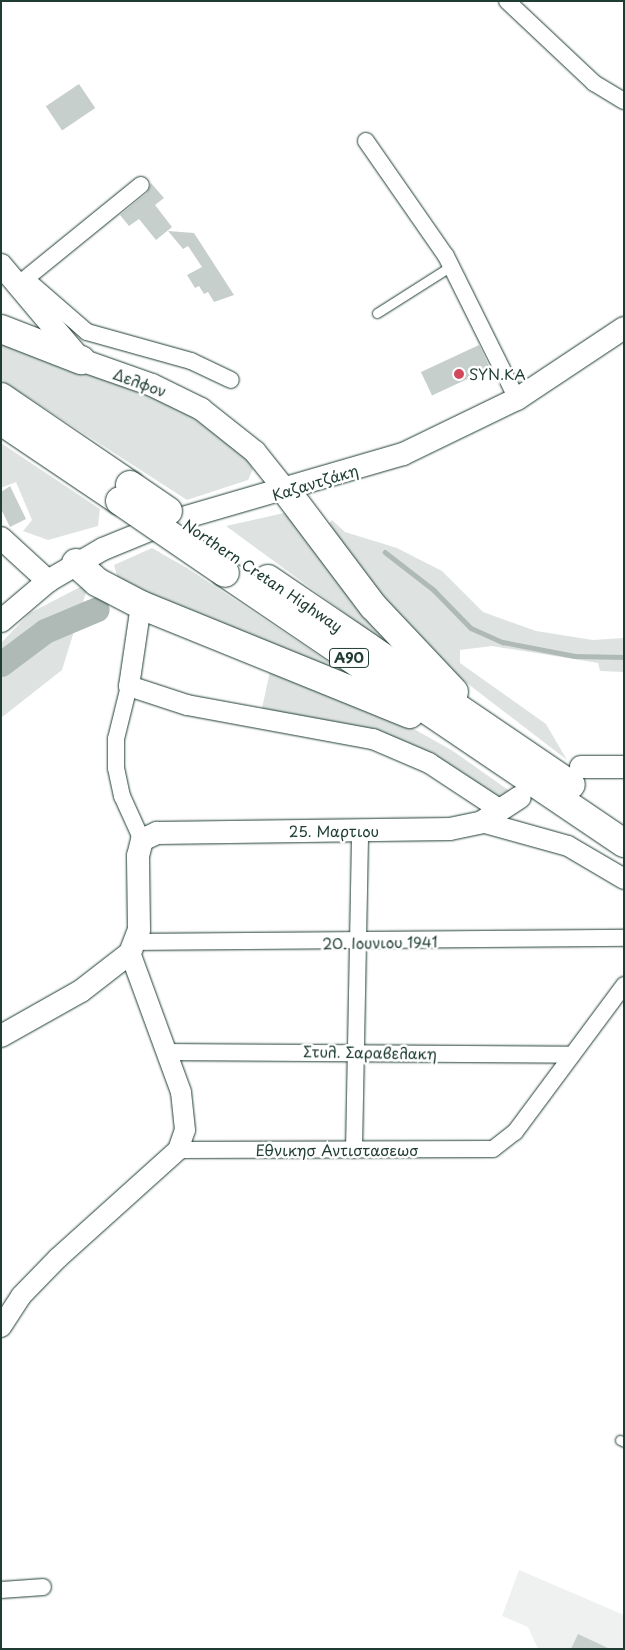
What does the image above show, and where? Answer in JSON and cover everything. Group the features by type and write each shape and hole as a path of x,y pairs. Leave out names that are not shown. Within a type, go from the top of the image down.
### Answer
{"highway":[{"path":"1,329 80,360"},
{"name":"Northern Cretan Highway","path":"1,397 125,493 477,733 624,843"},
{"name":"Northern Cretan Highway","path":"1,421 125,493"},
{"path":"287,492 373,606 477,733"},
{"path":"76,563 97,582 141,605 477,733"},
{"name":"Northern Cretan Highway","path":"477,733 624,821"}],"main road":[{"path":"1,265 22,282 80,360"},
{"name":"Καζαντζάκη","path":"1,621 48,581 76,563 169,522 287,492 403,454 517,399 624,328"},
{"name":"Δελφον","path":"80,360 152,385 201,409 255,452 287,492"},
{"path":"1,538 48,581"},
{"path":"581,767 624,767"},
{"name":"25. Μαρτιου","path":"142,840 157,833 450,830 491,815 520,797"},
{"path":"1,1036 81,992 134,948 142,840"}],"street":[{"path":"507,1 594,83 624,101"},
{"path":"366,141 451,266 517,399"},
{"path":"141,185 22,282 87,332 192,361 231,380"},
{"path":"141,605 129,686 116,739 116,768 122,796 142,840"},
{"path":"129,686 187,705 373,739 428,763 491,815 568,846 624,879"},
{"path":"354,1150 360,831"},
{"name":"20. Ιουνιου 1941","path":"134,948 624,938"},
{"path":"1,1327 21,1296 58,1258 178,1150 184,1130 170,1052 134,948"},
{"path":"570,1055 624,985"},
{"name":"Στυλ. Σαραβελακη","path":"170,1052 356,1050 570,1055"},
{"name":"Εθνικησ Αντιστασεωσ","path":"178,1150 495,1148 515,1132 570,1055"},
{"path":"1,1590 43,1587"}],"lane":[{"path":"377,313 451,266"}],"shaded area":[{"path":"1,335 167,399 245,455 253,469 248,480 187,500 1,380"},
{"path":"1,443 100,509 98,526 48,540 23,531 32,520 16,482 1,488"},
{"path":"284,513 292,520 413,663 226,526"},
{"path":"332,520 345,532 397,548 442,571 483,612 536,631 593,640 624,638 624,672 600,671 598,663 492,646 460,650 460,663 546,724 567,760 415,643 324,530"},
{"path":"152,548 187,568 362,684 142,596 118,579 114,565"},
{"path":"82,586 88,586 62,670 1,718 1,643 30,613"},
{"path":"272,662 375,707 453,751 511,792 495,799 406,742 262,708"},
{"path":"519,1570 624,1615 624,1649 538,1649 528,1627 502,1616"}],"building":[{"path":"79,84 95,108 62,130 46,106"},
{"path":"151,183 164,198 155,205 172,227 156,240 139,219 129,226 120,215 147,193"},
{"path":"168,231 194,233 234,295 214,302 208,292 204,294 199,286 195,288 187,275 202,267 188,246 183,249"},
{"path":"479,345 490,369 432,396 421,372"},
{"path":"10,486 26,519 10,527 1,509 1,492"},
{"path":"578,1634 610,1649 571,1649"}],"waterway":[{"path":"385,552 434,590 471,628 503,642 575,656 624,657"},
{"path":"1,664 45,631 97,609"}],"place":[{"name":"SYN.KA","path":"459,374"}]}
